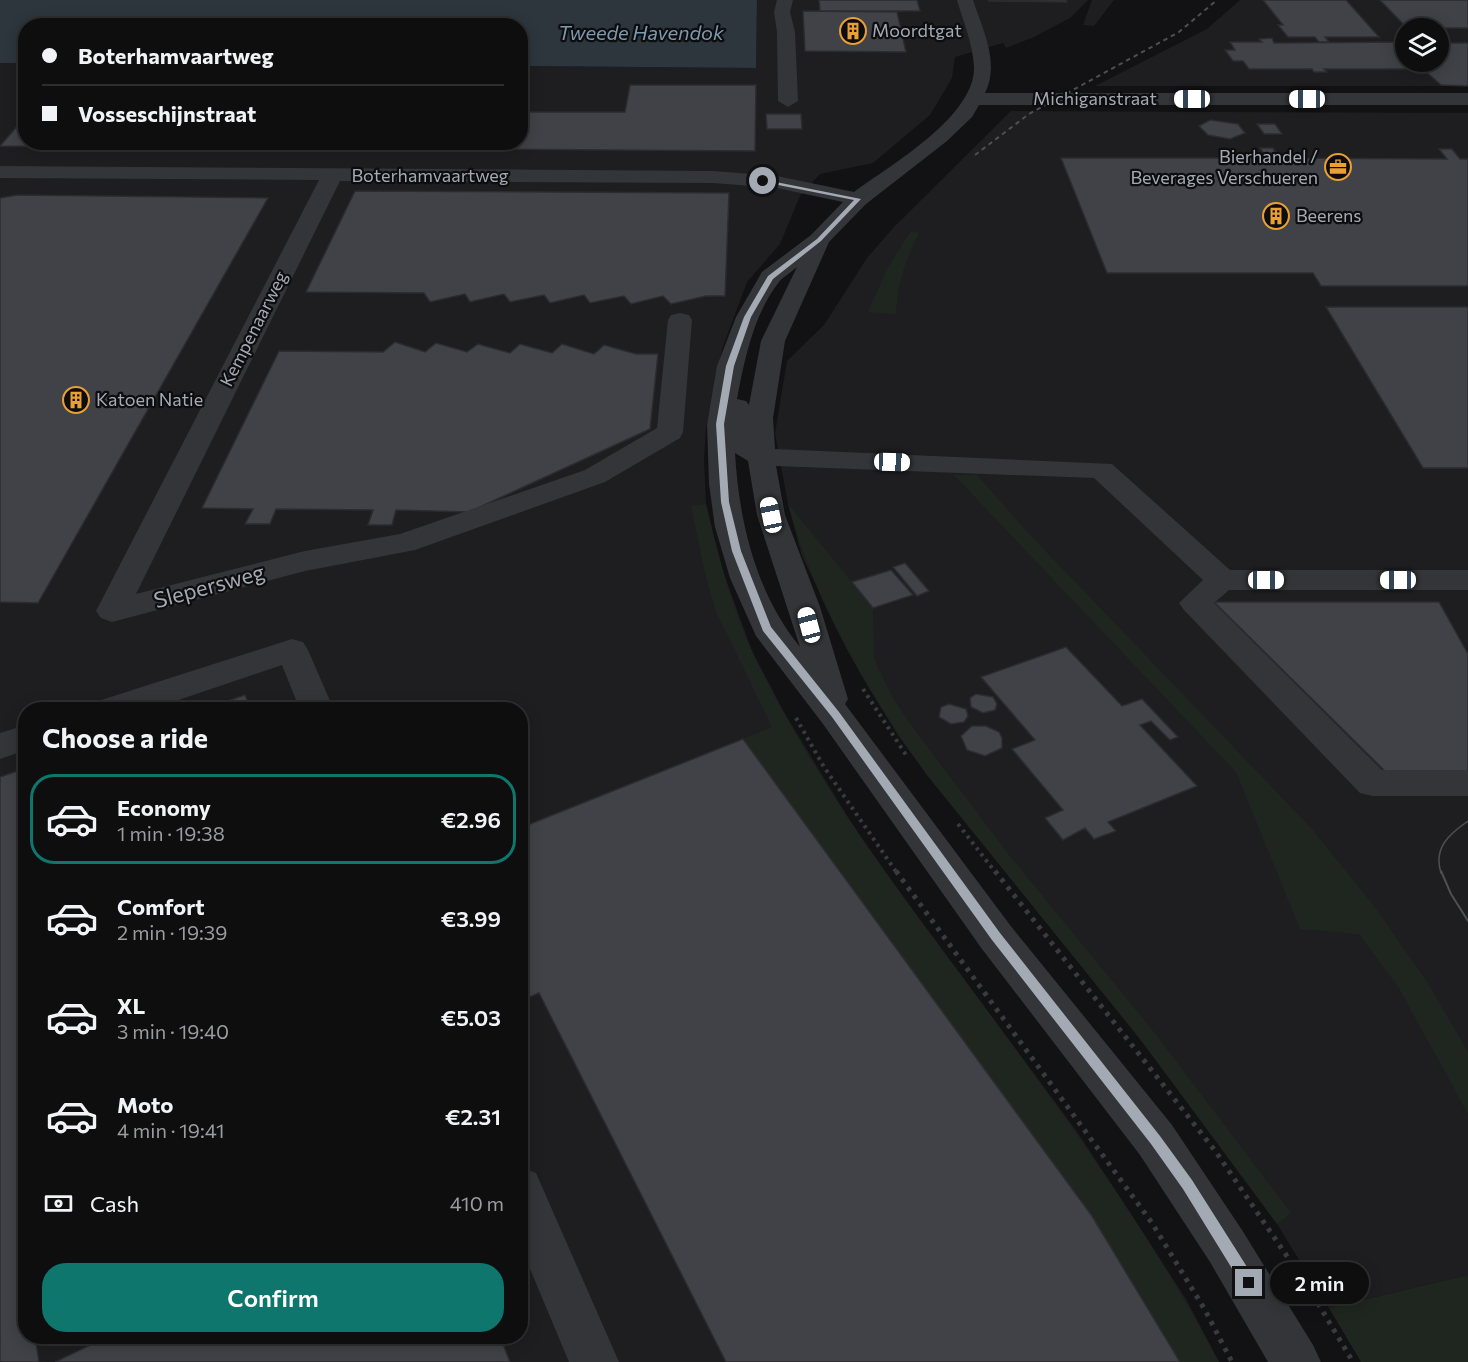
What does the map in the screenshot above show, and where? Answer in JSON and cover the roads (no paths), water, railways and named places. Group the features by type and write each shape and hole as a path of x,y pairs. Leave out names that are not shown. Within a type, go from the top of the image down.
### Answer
{"street":[{"path":"785,0 782,12 786,32 788,102"},
{"path":"848,701 767,628 736,551 723,484 720,424 730,366 748,317 770,277 819,240 858,199 940,137 964,113 973,99 981,82 983,68 981,52 965,0"},
{"name":"Michiganstraat","path":"973,99 1468,99"},
{"name":"Boterhamvaartweg","path":"0,172 741,178 777,182 858,199"},
{"name":"Kempenaarweg","path":"112,611 332,175"},
{"path":"819,240 810,265 773,341 761,403 761,457 766,496 776,533 804,607 848,701 996,937 1162,1149 1226,1246 1296,1362"},
{"name":"Slepersweg","path":"112,611 305,561 405,543 595,476 670,432 680,320"},
{"path":"730,366 739,384 735,441 761,457 1102,470 1222,580"},
{"path":"723,484 761,457"},
{"path":"1467,582 1222,580 1195,603 1373,783 1468,783"},
{"path":"134,702 292,650 314,702"},
{"path":"0,746 18,740"},
{"path":"528,1208 594,1362"}],"water":[{"name":"Tweede Havendok","path":"0,0 757,0 756,68 528,66 528,18 18,18 18,63 0,63"}],"tram line":[{"path":"1441,873 1439,856 1444,842 1468,821"},
{"path":"1441,871 1451,894 1468,921"}],"railway":[{"path":"975,155 1029,114 1179,32 1217,0"}],"place":[{"name":"Moordtgat","path":"853,31"},
{"name":"Bierhandel / Beverages Verschueren","path":"1338,167"},
{"name":"Beerens","path":"1276,216"},
{"name":"Katoen Natie","path":"76,400"}]}
